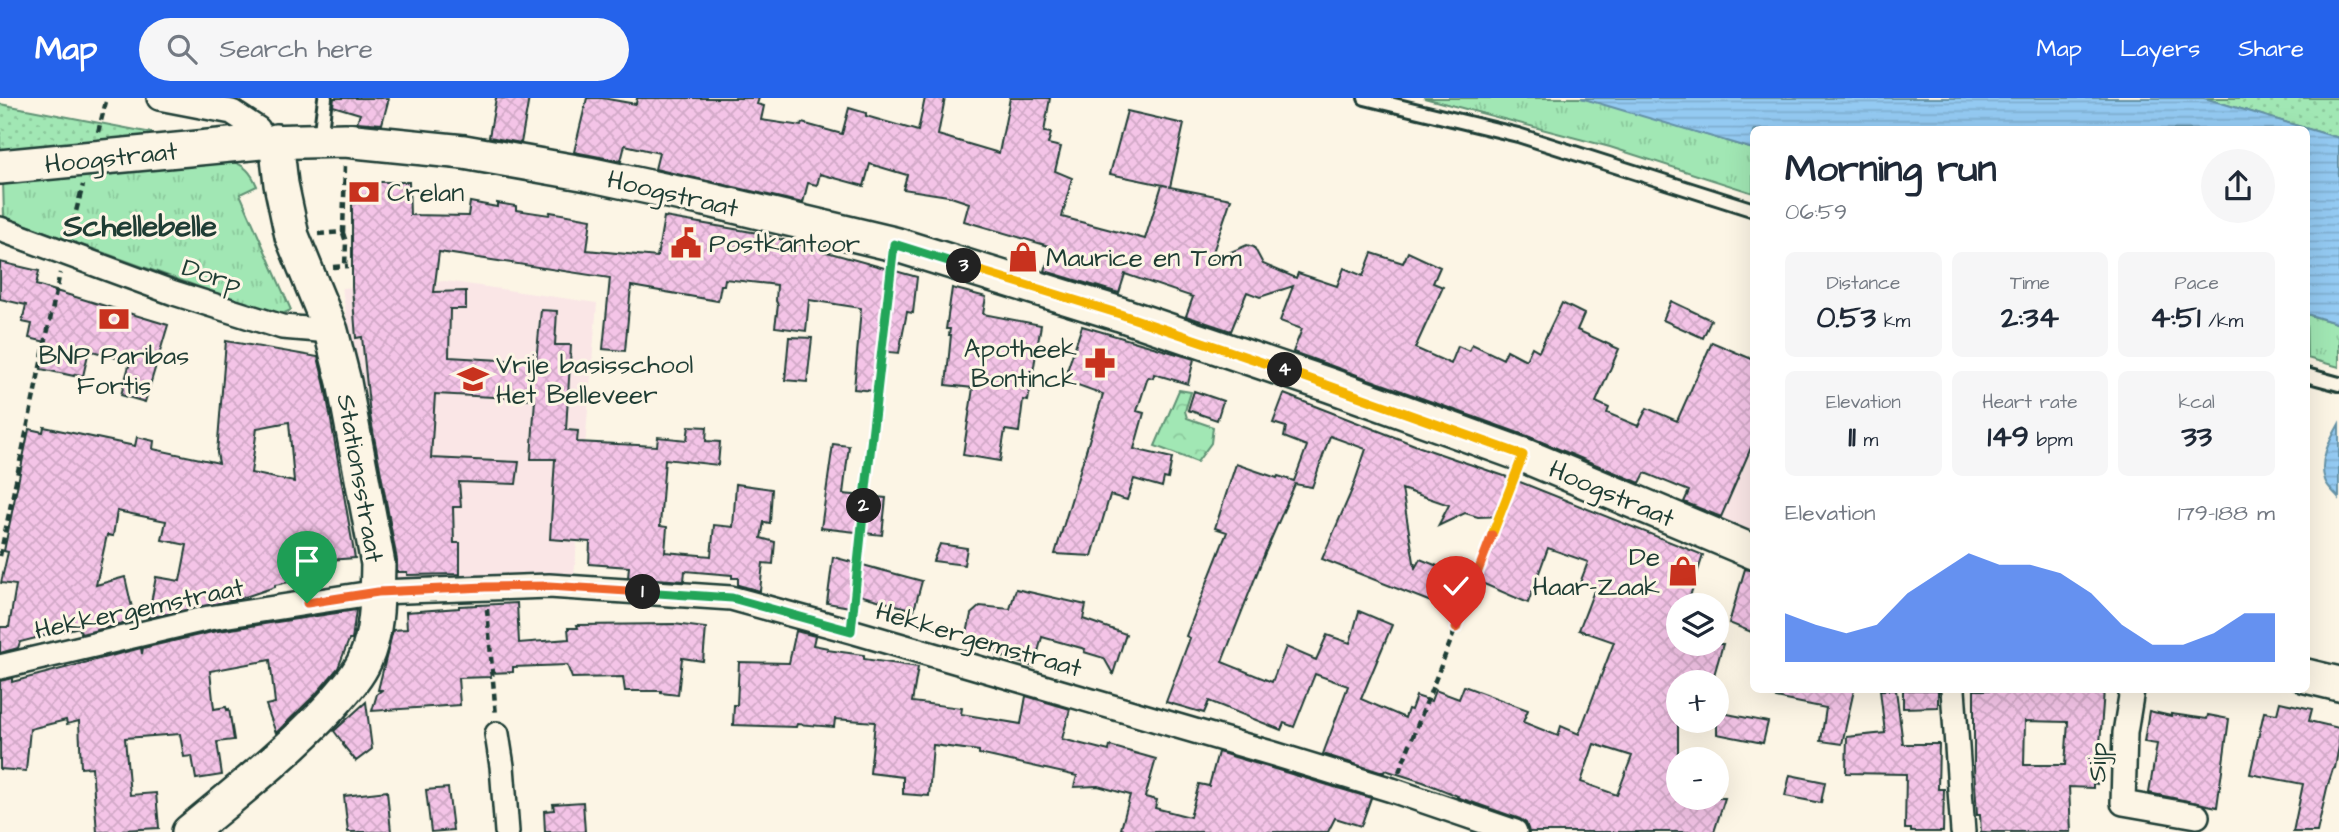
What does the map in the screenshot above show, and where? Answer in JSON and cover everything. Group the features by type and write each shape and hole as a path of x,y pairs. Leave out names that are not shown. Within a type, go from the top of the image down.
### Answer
{"main road":[{"name":"Hoogstraat","path":"0,167 320,139 464,152 588,174 894,244 1120,314 1523,455 1750,550"},
{"name":"Stationsstraat","path":"189,832 273,762 349,686 365,660 373,634 378,592 378,564 344,382 331,331 292,236 281,184 268,142"}],"street":[{"path":"159,98 232,112 258,129 268,142"},
{"name":"Dorp","path":"0,229 174,293 282,327 331,331"},
{"name":"Hekkergemstraat","path":"0,667 209,618 378,592 549,586 732,598 1392,790 1515,832"},
{"path":"1954,693 1964,832"},
{"name":"Sijp","path":"2132,693 2125,733 2123,803 2197,816"},
{"path":"497,734 507,832"}],"lane":[{"path":"320,139 325,98"},
{"path":"1365,98 1518,135 1750,209"},
{"path":"2310,376 2339,384"}],"path":[{"path":"338,267 347,266 343,232 345,163"},
{"path":"292,236 343,232"},
{"path":"851,631 894,244"},
{"path":"0,556 65,251"},
{"path":"1392,790 1523,455"},
{"path":"485,587 497,734"}],"shaded area":[{"name":"Vrije basisschool Het Belleveer","path":"445,281 597,303 574,577 386,580 342,288"},
{"path":"1750,409 1750,534 1707,515"}],"green space":[{"path":"1424,98 1581,98 1605,104 1750,148 1750,192 1610,147"},
{"path":"2204,98 2339,98 2339,138 2310,129 2310,126 2298,126"},
{"path":"0,104 152,133 150,140 0,152"},
{"path":"230,161 247,170 257,186 240,194 291,310 282,314 241,302 4,217 3,180"},
{"path":"2310,315 2339,324 2339,367 2310,359"},
{"path":"1179,390 1191,392 1185,411 1187,418 1213,427 1211,443 1197,462 1155,446"}],"water":[{"path":"1581,98 2204,98 2298,126 1750,126 1750,148"},
{"path":"2310,129 2339,138 2339,324 2310,315"},
{"path":"2339,424 2339,498 2326,483 2323,465 2326,451"}],"building":[{"path":"334,98 389,98 382,124 357,122 360,114 333,106"},
{"path":"496,98 529,98 521,143 489,137"},
{"path":"587,98 636,104 637,98 759,98 757,104 764,106 761,120 801,126 802,123 842,134 849,108 866,113 866,116 918,131 925,98 945,98 938,135 999,153 1010,98 1050,98 1044,132 1051,133 1048,144 1061,147 1055,171 1072,178 1062,217 1145,239 1162,185 1168,186 1110,174 1127,111 1184,124 1170,187 1231,199 1210,261 1247,245 1254,247 1263,264 1296,278 1298,273 1337,286 1344,268 1363,276 1372,253 1403,263 1408,252 1440,267 1433,283 1443,287 1415,348 1451,364 1458,346 1469,351 1472,344 1503,359 1507,350 1526,360 1532,347 1539,351 1562,303 1584,314 1577,330 1619,349 1596,402 1609,408 1607,413 1638,426 1647,408 1677,421 1712,342 1750,358 1750,450 1721,517 1684,502 1689,491 1645,473 1640,483 1530,437 1293,352 1302,329 1280,321 1293,286 1260,297 1247,292 1231,331 1186,316 1193,297 1125,274 1119,293 1045,271 1052,247 964,221 969,203 948,196 903,189 907,175 870,164 864,186 820,174 817,185 808,183 803,203 655,169 659,153 625,145 621,161 574,152"},
{"path":"358,182 409,182 410,215 468,216 470,202 497,207 497,203 516,206 516,210 591,219 587,250 657,257 664,217 758,233 917,277 913,313 907,312 899,353 879,351 874,391 854,389 861,308 809,300 806,331 775,327 777,285 725,279 718,301 631,286 625,351 603,349 610,278 439,252 434,292 466,291 466,309 450,309 449,357 536,362 541,310 557,311 555,345 571,345 566,430 578,431 577,442 657,446 658,437 687,440 689,426 707,427 706,441 720,442 718,465 665,459 660,526 667,527 665,552 711,556 714,525 733,527 736,484 772,489 770,523 764,522 761,538 775,542 773,564 763,563 760,591 738,585 738,578 732,578 732,575 685,571 684,581 628,577 629,567 589,564 590,542 550,539 555,459 531,459 535,399 435,394 431,458 519,462 516,484 459,482 461,507 453,507 454,543 460,543 460,574 407,575 407,572 397,572 370,415 362,337 356,338 352,287 352,187"},
{"path":"0,262 39,271 36,285 168,325 145,402 121,395 130,362 89,350 83,376 41,369 46,342 29,338 32,324 22,322 26,305 0,299"},
{"path":"952,288 986,297 983,314 1041,325 1028,401 1023,400 1019,432 1005,430 1000,461 963,455 973,388 946,385 951,335 950,329 946,329"},
{"path":"1671,301 1711,320 1703,338 1663,320"},
{"path":"1082,326 1194,359 1188,384 1154,374 1153,378 1148,377 1137,411 1144,413 1134,449 1172,458 1168,479 1164,478 1162,487 1134,479 1127,500 1110,495 1092,556 1055,554 1103,394 1064,380"},
{"path":"789,337 812,338 807,382 785,380"},
{"path":"226,341 318,357 355,558 301,562 303,579 275,585 239,599 148,618 156,577 180,581 187,545 162,540 166,521 117,511 113,536 107,535 96,585 125,577 135,621 81,634 79,627 20,642 18,648 0,653 0,627 9,627 16,585 1,583 8,552 4,551 29,429 43,432 44,427 135,446 137,437 154,441 153,449 219,463 217,453","holes":["289,422 294,482 251,473 257,428"]},
{"path":"1194,391 1223,401 1217,420 1188,410"},
{"path":"1284,394 1420,447 1510,478 1703,555 1691,593 1666,593 1666,656 1720,656 1715,670 1666,670 1666,733 1678,733 1678,747 1666,747 1666,810 1721,810 1714,832 1529,832 1526,823 1520,819 1423,782 1323,754 1348,686 1315,674 1294,727 1284,723 1281,730 1209,701 1204,713 1166,702 1190,638 1186,636 1227,532 1215,528 1236,464 1294,481 1307,446 1284,437 1286,427 1273,423","holes":["1330,436 1366,449 1352,490 1322,559 1436,604 1438,601 1449,605 1453,595 1466,600 1473,580 1420,559 1415,568 1402,489 1449,505 1438,526 1465,513 1478,517 1503,516 1477,581 1528,603 1548,548 1588,562 1580,583 1595,588 1579,630 1614,642 1579,734 1561,726 1558,736 1523,722 1528,710 1464,686 1459,699 1435,690 1431,701 1416,696 1405,718 1361,699 1392,625 1359,611 1350,643 1327,635 1316,660 1286,647 1272,682 1222,662 1295,484 1312,487","1594,744 1632,756 1617,795 1581,782"]},
{"path":"833,444 849,446 843,494 886,498 882,535 821,528"},
{"path":"940,544 967,548 964,565 933,561"},
{"path":"833,557 922,581 914,610 852,593 850,607 827,603"},
{"path":"1745,569 1750,570 1750,631 1729,623"},
{"path":"1016,589 1086,605 1083,619 1126,634 1113,674 1104,658 1084,652 1085,649 1042,637 1034,667 996,655 998,651 965,644 971,614 980,606 1010,609"},
{"path":"517,603 519,643 569,639 568,628 578,628 577,625 674,624 706,628 703,661 682,658 678,695 661,691 625,691 623,677 572,678 567,665 513,667 513,672 490,673 491,677 458,678 460,705 372,711 377,694 382,690 378,690 393,630 407,629 406,612"},
{"path":"356,610 352,640 349,640 338,668 276,733 266,705 275,703 270,660 210,671 214,709 229,709 234,740 217,742 222,775 196,779 192,756 184,757 180,734 125,738 130,795 156,793 159,828 97,832 92,767 81,768 79,721 67,724 66,720 30,729 26,771 0,769 0,681 12,678 12,682 141,648 142,654 143,648 212,632"},
{"path":"796,631 815,636 813,645 828,648 827,650 918,667 912,702 962,708 961,714 1021,724 1026,696 1070,709 1062,739 1109,751 1110,746 1156,759 1145,797 1157,800 1155,808 1190,817 1199,784 1209,786 1218,752 1371,798 1361,826 1335,818 1328,832 1132,832 1121,829 1130,795 1098,786 1074,787 1077,776 979,754 979,751 933,745 929,796 903,794 903,777 870,773 875,722 835,719 834,727 797,724 796,727 733,725 739,662 789,663"},
{"path":"1777,693 1853,693 1842,744 1821,741 1826,708 1776,698"},
{"path":"1880,693 1896,693 1903,744 1939,744 1938,789 1944,789 1943,832 1911,832 1911,829 1905,829 1906,774 1846,773 1847,737 1885,733"},
{"path":"1903,693 1938,693 1938,707 1903,708"},
{"path":"1974,693 2104,693 2097,784 2093,783 2093,788 2069,787 2071,832 1981,832 1980,815 1977,815","holes":["2025,721 2068,722 2065,765 2024,765"]},
{"path":"366,702 372,749 356,761 334,731"},
{"path":"2280,702 2312,709 2309,721 2339,728 2335,768 2327,788 2317,832 2293,832 2303,784 2250,774 2264,712 2277,714"},
{"path":"2149,711 2171,716 2207,719 2208,715 2229,719 2217,807 2149,793 2157,744 2144,742"},
{"path":"1729,714 1768,722 1763,743 1717,734 1729,733"},
{"path":"1790,775 1825,782 1821,803 1785,796"},
{"path":"448,788 453,830 431,832 426,790"},
{"path":"387,791 391,832 348,832 344,796"},
{"path":"583,802 585,832 545,832 544,811 554,810 553,804"}],"place":[{"name":"Crelan","path":"364,192"},
{"name":"Postkantoor","path":"686,243"},
{"name":"Maurice en Tom","path":"1023,257"},
{"name":"BNP Paribas Fortis","path":"114,319"},
{"name":"Apotheek Bontinck","path":"1100,363"},
{"name":"Vrije basisschool Het Belleveer","path":"473,379"},
{"name":"De Haar-Zaak","path":"1683,571"}],"district":[{"name":"Schellebelle","path":"140,226"}],"route":[{"path":"307,603 378,592 549,586 732,598 851,631 894,244 1120,314 1523,455 1456,628"}]}
